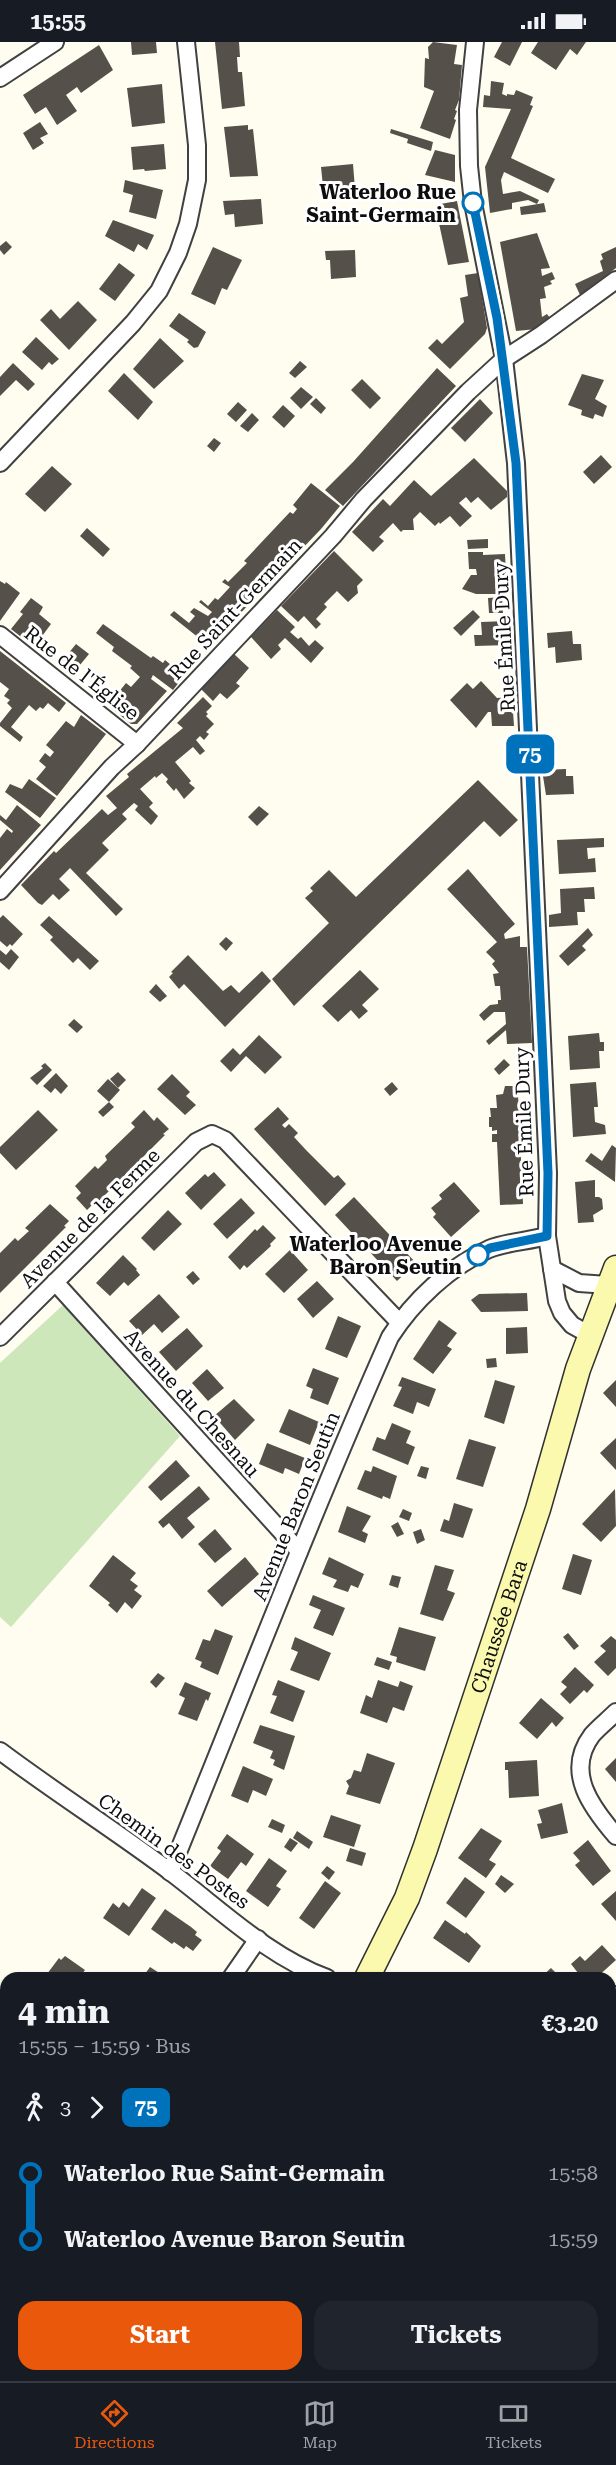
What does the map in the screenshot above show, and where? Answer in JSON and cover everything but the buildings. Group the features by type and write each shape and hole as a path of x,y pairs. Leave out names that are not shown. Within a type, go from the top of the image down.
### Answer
{"main road":[{"name":"Chaussée Bara","path":"370,1972 407,1898 425,1849 538,1509 578,1369 612,1276"}],"street":[{"path":"0,78 55,42"},
{"path":"0,463 133,323 159,291 178,253 188,225 197,180 197,145 186,42"},
{"name":"Rue Émile Dury","path":"475,42 468,110 468,166 473,203 504,359 516,463 548,1173 547,1236 557,1301 562,1313 572,1325 590,1335"},
{"name":"Rue Saint-Germain","path":"0,891 112,767 138,744 333,536 364,499 468,392 504,359 616,280"},
{"name":"Rue de l'Église","path":"0,635 138,744"},
{"name":"Avenue de la Ferme","path":"0,1337 196,1142 212,1134 225,1140 399,1322"},
{"name":"Avenue Baron Seutin","path":"170,1872 195,1815 299,1551 387,1344 399,1322 418,1301 454,1269 490,1248 547,1236"},
{"path":"552,1269 579,1283 612,1276"},
{"name":"Avenue du Chesnau","path":"55,1282 299,1551"},
{"path":"616,1712 592,1736 582,1755 580,1772 584,1789 593,1809 616,1836"},
{"name":"Chemin des Postes","path":"0,1751 170,1872 258,1939 309,1972"},
{"path":"235,1972 258,1939"}],"green space":[{"path":"63,1305 180,1436 11,1627 0,1617 0,1363"}],"bus line":[{"name":"75","path":"473,203 497,318 508,388 516,463 548,1173 547,1236 490,1248 478,1255"}],"place":[{"name":"Waterloo Rue Saint-Germain","path":"473,203"},
{"name":"Waterloo Avenue Baron Seutin","path":"478,1255"}]}
